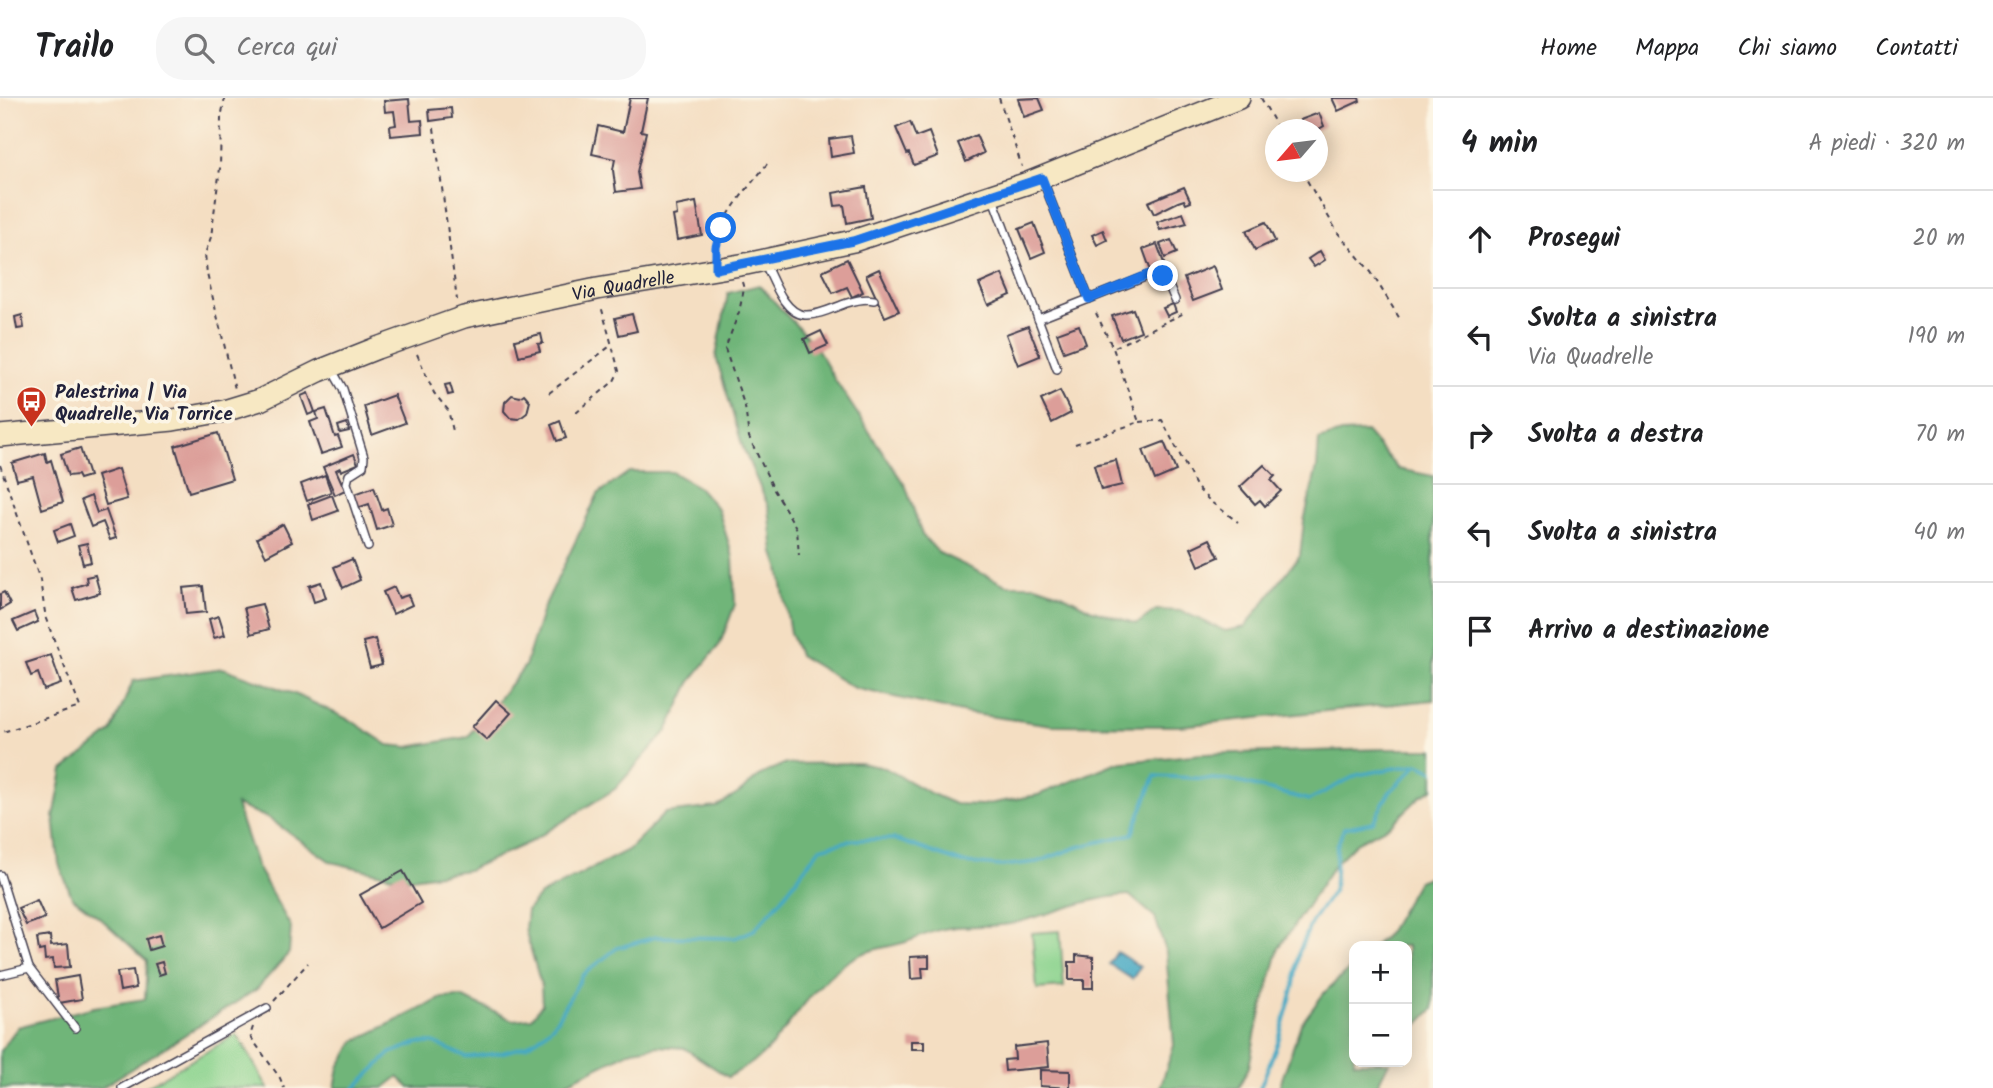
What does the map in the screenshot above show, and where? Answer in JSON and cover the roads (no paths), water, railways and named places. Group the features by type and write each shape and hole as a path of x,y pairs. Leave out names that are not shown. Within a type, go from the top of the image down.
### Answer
{"street":[{"name":"Via Quadrelle","path":"0,436 173,420 237,407 260,400 330,366 459,319 597,289 739,265 853,241 992,196 1239,98"}],"lane":[{"path":"1035,180 1089,299"},
{"path":"992,196 1057,369"},
{"path":"764,260 785,301 801,315 810,315 862,299 874,300"},
{"path":"1038,319 1155,274 1166,279 1175,300"},
{"path":"330,366 343,389 364,457 363,466 349,475 347,483 368,547"},
{"path":"0,875 29,968 75,1028"},
{"path":"0,975 29,968"},
{"path":"122,1088 267,1008"}],"water":[{"path":"1117,952 1140,967 1132,979 1109,964"}],"waterway":[{"path":"355,1088 391,1053 418,1043 434,1043 467,1057 501,1053 526,1046 554,1024 583,975 617,948 656,937 735,938 754,930 820,848 852,840 894,839 963,863 1002,866 1037,862 1078,847 1132,834 1155,776 1230,780 1309,800 1357,775 1419,764 1433,771"},
{"path":"1260,1088 1278,1042 1294,986 1299,952 1312,921 1334,890 1337,846 1344,828 1373,822 1389,793 1417,765"}],"place":[{"name":"Palestrina | Via Quadrelle, Via Torrice","path":"32,429"}]}
